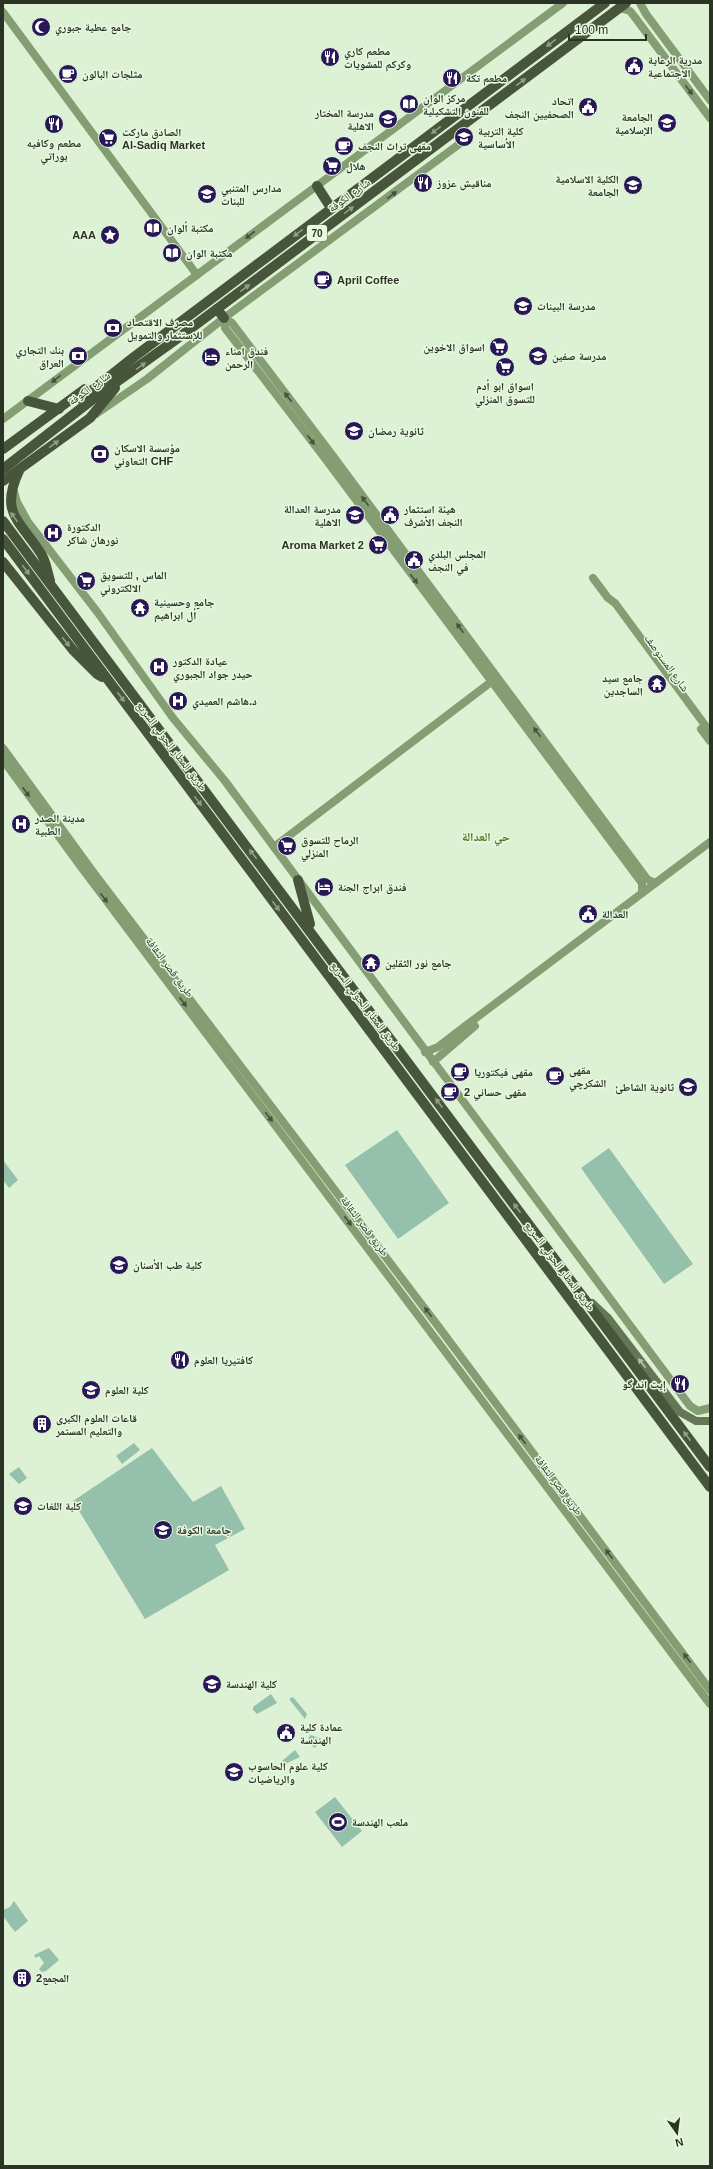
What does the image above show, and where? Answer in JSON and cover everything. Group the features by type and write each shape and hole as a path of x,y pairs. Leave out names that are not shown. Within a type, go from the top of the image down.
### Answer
{"highway":[{"name":"شارع الكوفة","path":"5,464 122,366 605,3"},
{"name":"شارع الكوفة","path":"5,464 217,309 621,6"},
{"path":"317,186 331,208"},
{"path":"217,309 224,318"},
{"path":"5,446 59,409 92,384 122,366"},
{"path":"3,480 90,418 123,378"},
{"path":"28,401 59,409"},
{"path":"23,466 6,495 7,508 42,555 52,587"},
{"name":"طريق المطار الحولي السريع","path":"3,521 316,937 710,1467"},
{"name":"طريق المطار الحولي السريع","path":"3,539 710,1487"},
{"path":"3,562 73,650 97,674 108,680"},
{"path":"298,880 307,915 316,937"},
{"path":"403,1076 410,1075 413,1068"},
{"path":"413,1090 416,1084 424,1083"}],"main road":[{"path":"578,1290 608,1318 680,1412 696,1421 710,1421"}],"street":[{"path":"3,419 562,3"},
{"path":"640,3 646,14 710,100"},
{"path":"621,6 630,11 638,20 710,118"},
{"path":"3,12 197,275"},
{"path":"638,20 646,14"},
{"path":"680,78 683,73 689,71"},
{"path":"90,418 147,379 224,318 462,142"},
{"path":"224,318 225,328 295,412 644,881 655,883"},
{"path":"15,478 14,490 17,502 28,522 98,613 173,718 225,782 274,847 425,1052 508,1159 599,1286 690,1406 698,1411 710,1408"},
{"name":"شارع المستوصف","path":"593,578 608,598 611,606 634,633 696,718 710,740"},
{"path":"432,597 491,682 522,718"},
{"path":"274,847 491,682"},
{"name":"شارع المستوصف","path":"696,718 710,732"},
{"name":"طريق قصر الثقافة","path":"3,748 94,873 452,1344 710,1690"},
{"name":"طريق قصر الثقافة","path":"3,760 444,1351 710,1704"},
{"path":"600,928 642,893 710,842"},
{"path":"433,1062 440,1050 490,1011 600,928 710,849"},
{"path":"642,893 644,881"},
{"path":"425,1052 440,1050"},
{"path":"245,1085 252,1084 252,1079"},
{"path":"258,1102 262,1098 266,1098"},
{"path":"430,1332 435,1332 438,1326"},
{"path":"444,1351 445,1345 452,1344"}],"green space":[{"path":"397,1130 449,1203 398,1239 345,1165"},
{"path":"609,1148 693,1264 664,1284 581,1168"},
{"path":"3,1160 18,1180 9,1188 3,1180"},
{"path":"134,1443 140,1450 122,1464 116,1456"},
{"path":"152,1448 193,1502 221,1486 245,1529 215,1545 229,1570 145,1619 73,1501"},
{"path":"19,1467 27,1478 19,1484 9,1474"},
{"path":"271,1694 277,1703 257,1714 253,1710 253,1707"},
{"path":"293,1697 307,1714 305,1719 289,1699"},
{"path":"310,1735 326,1740 314,1748 308,1741"},
{"path":"295,1750 300,1757 285,1764 282,1761"},
{"name":"ملعب الهندسة","path":"335,1797 362,1831 342,1847 315,1812"},
{"path":"14,1901 28,1921 15,1932 3,1916 3,1910 10,1907"},
{"path":"49,1948 59,1960 46,1971 42,1972 39,1969 44,1963 39,1956 36,1958 34,1955"}],"place":[{"name":"جامع عطية جبوري","path":"41,27"},
{"name":"مطعم كاري وكركم للمشويات","path":"330,57"},
{"name":"مدرية الرعاية الاجتماعية","path":"634,66"},
{"name":"مثلجات البالون","path":"68,74"},
{"name":"مطعم تكة","path":"452,78"},
{"name":"مركز الوان للفنون التشكيلية","path":"409,104"},
{"name":"اتحاد الصحفيين النجف","path":"588,107"},
{"name":"مدرسة المختار الاهلية","path":"388,119"},
{"name":"الجامعة الإسلامية","path":"667,123"},
{"name":"مطعم وكافيه بوراتي","path":"54,124"},
{"name":"كلية التربية الأساسية","path":"464,137"},
{"name":"الصادق ماركت Al-Sadiq Market","path":"108,138"},
{"name":"مقهى تراث النجف","path":"344,146"},
{"name":"هلال","path":"332,166"},
{"name":"مناقيش عزوز","path":"423,183"},
{"name":"الكلية الاسلامية الجامعة","path":"633,185"},
{"name":"مدارس المتنبي للبنات","path":"207,194"},
{"name":"مكتبة ألوان","path":"153,228"},
{"name":"AAA","path":"110,235"},
{"name":"مكتبة الوان","path":"172,253"},
{"name":"April Coffee","path":"323,280"},
{"name":"مدرسة البينات","path":"523,306"},
{"name":"مصرف الاقتصاد للإستثمار والتمويل","path":"113,328"},
{"name":"اسواق الاخوين","path":"499,347"},
{"name":"بنك التجاري العراق","path":"78,356"},
{"name":"مدرسة صفين","path":"538,356"},
{"name":"فندق امناء الرحمن","path":"211,357"},
{"name":"اسواق ابو أدم للتسوق المنزلي","path":"505,367"},
{"name":"ثانوية رمضان","path":"354,431"},
{"name":"مؤسسة الاسكان التعاوني CHF","path":"100,454"},
{"name":"مدرسة العدالة الاهلية","path":"355,515"},
{"name":"هيئة استثمار النجف الأشرف","path":"390,515"},
{"name":"الدكتورة نورهان شاكر","path":"53,533"},
{"name":"Aroma Market 2","path":"378,545"},
{"name":"المجلس البلدي في النجف","path":"414,560"},
{"name":"الماس , للتسويق الالكتروني","path":"86,581"},
{"name":"جامع وحسينية أل ابراهيم","path":"140,608"},
{"name":"عيادة الدكتور حيدر جواد الجبوري","path":"159,667"},
{"name":"جامع سيد الساجدين","path":"657,684"},
{"name":"د.هاشم العميدي","path":"178,701"},
{"name":"مدينة الصدر الطبية","path":"21,824"},
{"name":"الرماح للتسوق المنزلي","path":"287,846"},
{"name":"فندق ابراج الجنة","path":"324,887"},
{"name":"العدالة","path":"588,914"},
{"name":"جامع نور الثقلين","path":"371,963"},
{"name":"مقهى فيكتوريا","path":"460,1072"},
{"name":"مقهى الشكرچي","path":"555,1076"},
{"name":"ثانوية الشاطئ","path":"688,1087"},
{"name":"مقهى حساني 2","path":"450,1092"},
{"name":"كلية طب الأسنان","path":"119,1265"},
{"name":"كافتيريا العلوم","path":"180,1360"},
{"name":"إيت اند گو","path":"680,1384"},
{"name":"كلية العلوم","path":"91,1390"},
{"name":"قاعات العلوم الكبرى والتعليم المستمر","path":"42,1424"},
{"name":"كلبة اللغات","path":"23,1506"},
{"name":"جامعة الكوفة","path":"163,1530"},
{"name":"كلية الهندسة","path":"212,1684"},
{"name":"عمادة كلية الهندسة","path":"286,1733"},
{"name":"كلية علوم الحاسوب والرياضيات","path":"234,1772"},
{"name":"ملعب الهندسة","path":"338,1822"},
{"name":"المجمع2","path":"22,1978"}],"district":[{"name":"حي العدالة","path":"486,837"}]}
